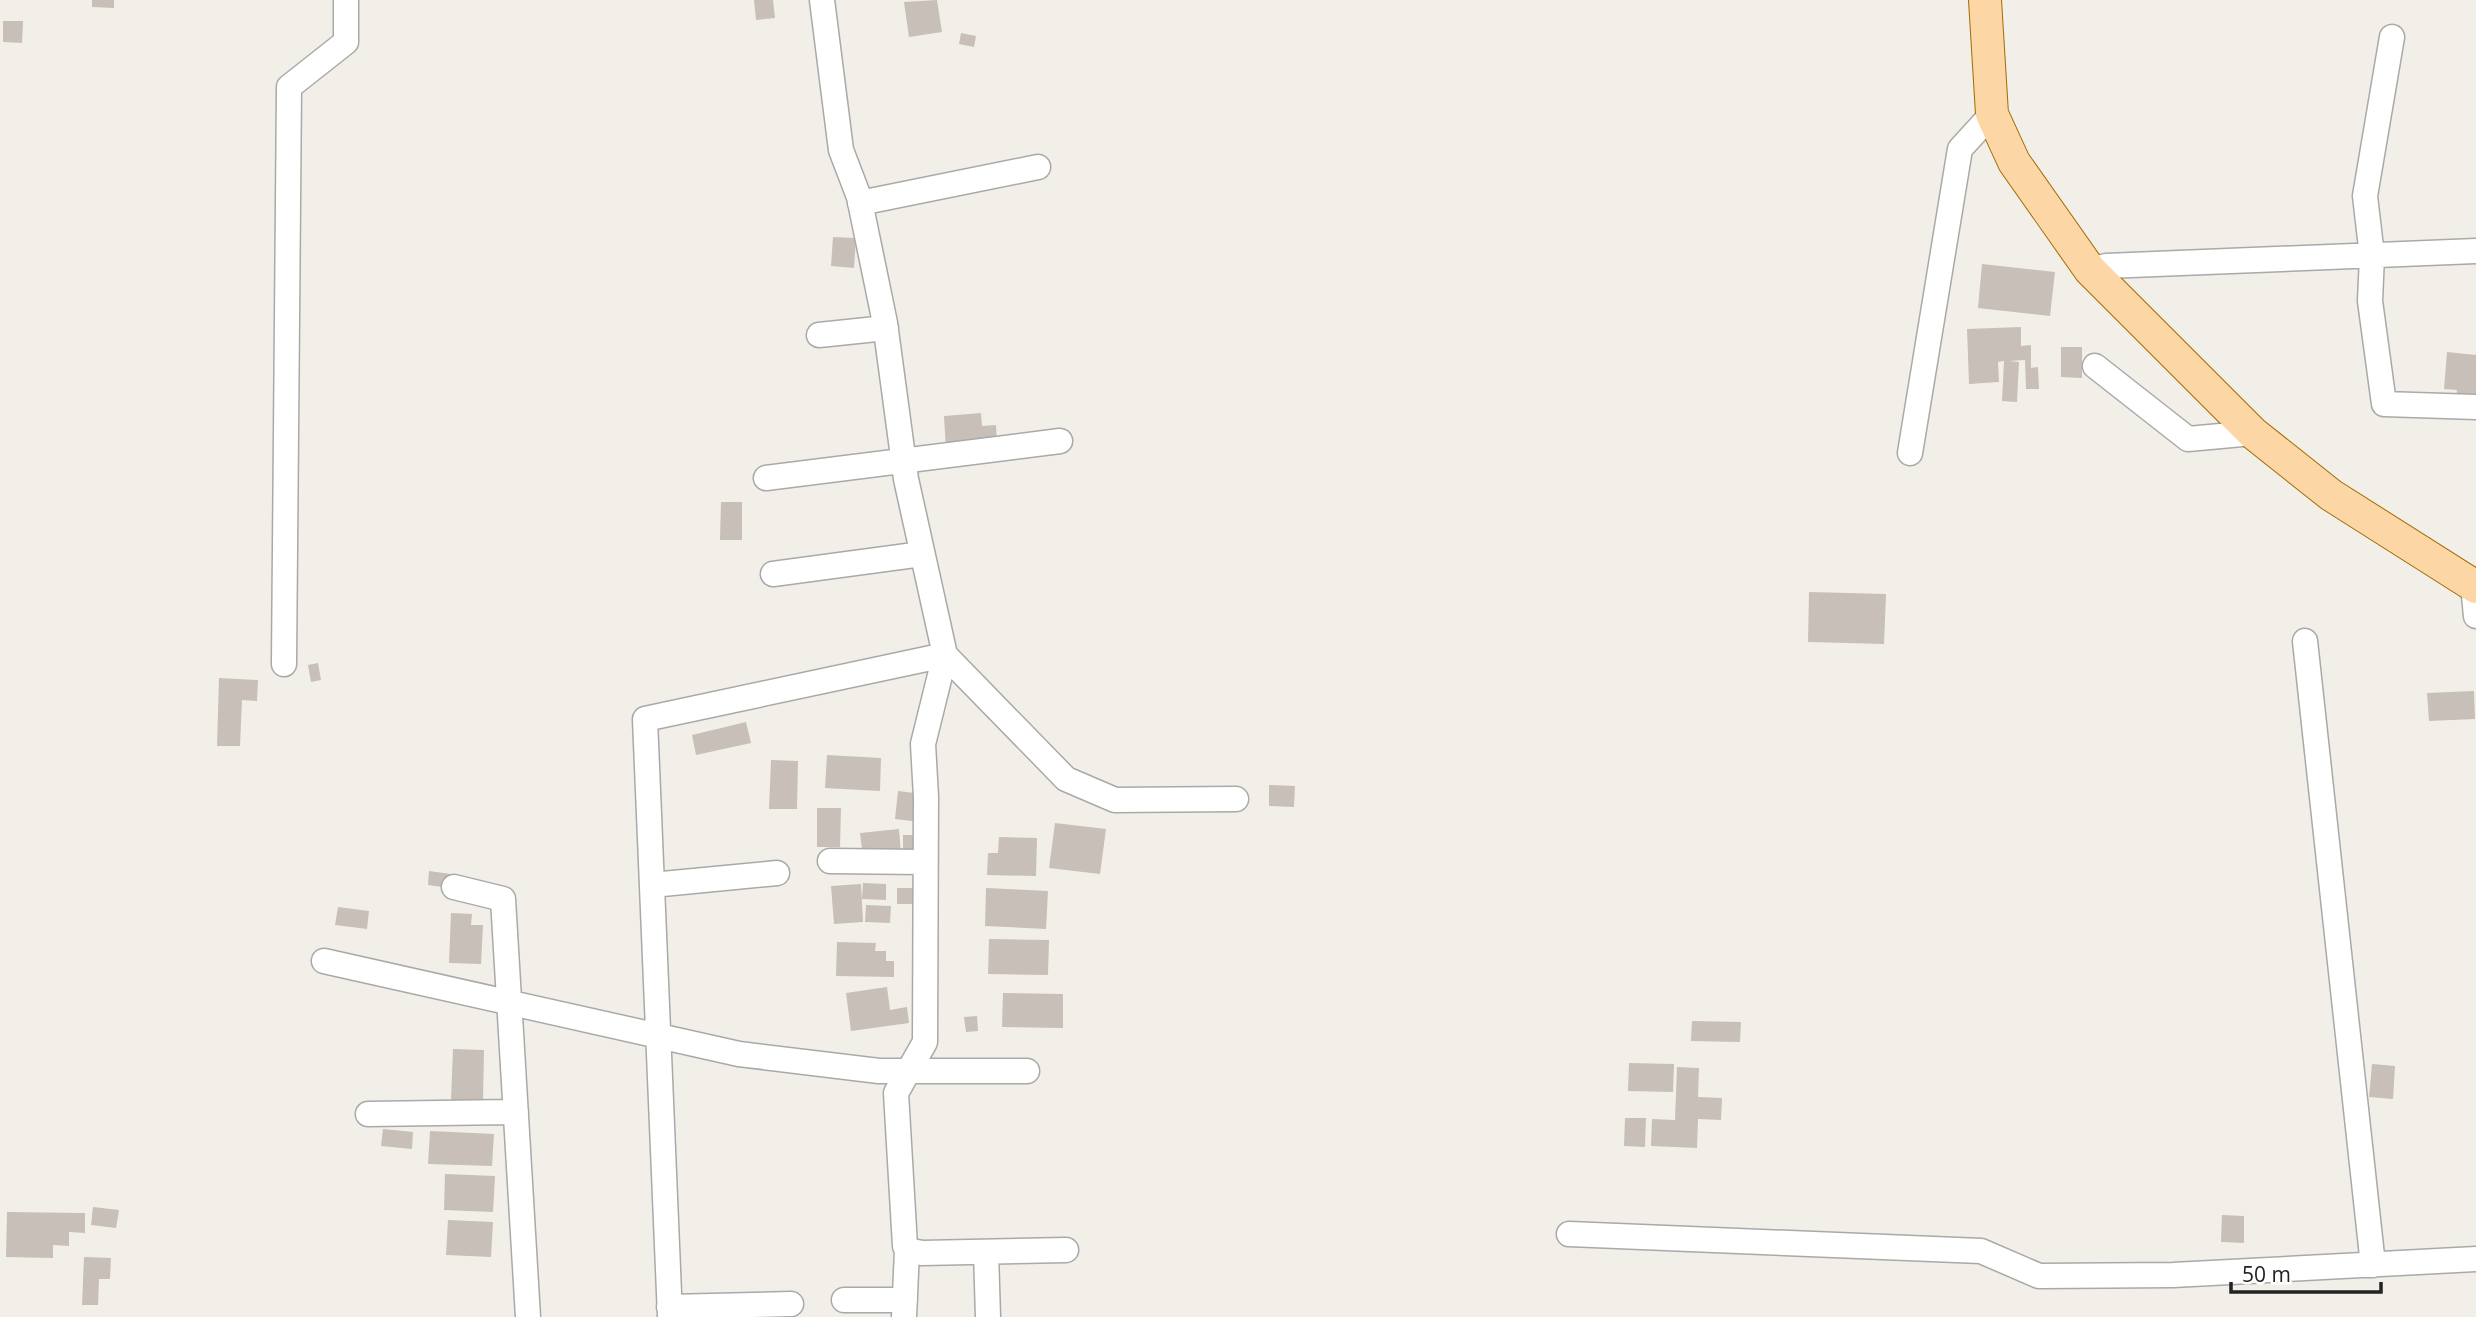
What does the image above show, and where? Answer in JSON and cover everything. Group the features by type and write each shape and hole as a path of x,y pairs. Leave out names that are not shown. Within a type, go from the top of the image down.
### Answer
{"main road":[{"path":"1985,0 1992,114 2014,162 2090,270 2253,433 2331,495 2475,586"}],"street":[{"path":"284,664 289,87 346,42 346,0"},
{"path":"822,0 841,150 860,203 886,328 904,461 944,655 923,744 926,797 923,862 925,1042 896,1093 907,1250 904,1309 844,1300"},
{"path":"2392,37 2365,196 2372,256 2370,301 2384,404 2476,407"},
{"path":"1910,453 1960,149 1992,114"},
{"path":"860,203 1038,167"},
{"path":"2090,270 2106,266 2476,251"},
{"path":"819,335 886,328"},
{"path":"2095,366 2188,439 2253,433"},
{"path":"766,478 1060,441"},
{"path":"773,574 922,554"},
{"path":"2475,586 2476,616"},
{"path":"2305,642 2373,1265"},
{"path":"944,655 1066,779 1115,800 1236,799"},
{"path":"791,1304 670,1312 645,719 944,655"},
{"path":"831,861 923,862"},
{"path":"652,885 777,873"},
{"path":"454,887 503,900 528,1317"},
{"path":"324,961 739,1054 879,1071 1027,1071"},
{"path":"368,1114 516,1112"},
{"path":"1569,1234 1981,1251 2039,1276 2173,1275 2476,1259"},
{"path":"907,1250 922,1253 1066,1250"},
{"path":"986,1252 988,1317"}],"building":[{"path":"92,0 114,0 114,8 92,7"},
{"path":"754,0 773,0 775,18 756,20"},
{"path":"937,0 942,32 909,37 904,2"},
{"path":"3,21 23,21 22,43 3,42"},
{"path":"961,33 976,36 974,47 959,44"},
{"path":"833,237 856,238 854,268 831,266"},
{"path":"1982,264 2055,272 2050,316 1978,308"},
{"path":"2021,327 2021,346 2031,345 2031,368 2038,367 2039,389 2026,389 2025,360 2009,361 2019,362 2017,402 2002,401 2004,361 1998,362 1999,382 1969,384 1967,329"},
{"path":"2061,347 2082,347 2082,378 2061,377"},
{"path":"2447,352 2476,355 2476,402 2456,401 2457,390 2444,389"},
{"path":"981,413 982,426 996,425 997,446 946,450 944,416"},
{"path":"721,502 742,502 742,540 720,540"},
{"path":"1809,592 1886,594 1884,644 1808,642"},
{"path":"318,663 321,680 311,682 308,665"},
{"path":"219,678 258,680 257,701 242,700 240,746 217,746"},
{"path":"2474,691 2475,719 2429,721 2427,693"},
{"path":"746,722 751,743 696,755 692,735"},
{"path":"827,755 881,758 880,791 825,788"},
{"path":"771,760 798,761 797,809 769,809"},
{"path":"1269,785 1295,786 1294,807 1269,806"},
{"path":"898,791 923,794 920,822 895,819"},
{"path":"817,808 841,808 840,847 817,847"},
{"path":"1055,823 1106,829 1100,874 1049,868"},
{"path":"899,829 901,854 863,857 860,833"},
{"path":"903,835 914,835 914,851 903,851"},
{"path":"999,837 1037,838 1036,876 987,875 988,853 998,853"},
{"path":"429,871 451,874 449,888 428,885"},
{"path":"863,883 886,884 886,900 862,899"},
{"path":"861,884 863,922 834,924 831,886"},
{"path":"897,888 920,888 919,904 897,904"},
{"path":"986,888 1048,891 1046,929 985,926"},
{"path":"866,905 891,906 890,923 865,922"},
{"path":"338,907 369,911 367,929 335,925"},
{"path":"451,913 472,914 471,925 483,925 481,964 449,963"},
{"path":"989,939 1049,940 1048,975 988,974"},
{"path":"837,942 876,943 875,951 886,951 886,961 894,961 894,977 836,976"},
{"path":"887,987 890,1010 907,1007 909,1023 851,1031 846,993"},
{"path":"1003,993 1063,994 1063,1028 1002,1027"},
{"path":"977,1016 978,1031 966,1032 964,1017"},
{"path":"1692,1021 1741,1022 1740,1042 1691,1041"},
{"path":"453,1049 484,1050 483,1101 451,1100"},
{"path":"1629,1063 1674,1064 1673,1092 1628,1091"},
{"path":"2372,1064 2395,1066 2393,1099 2369,1097"},
{"path":"1677,1067 1699,1068 1698,1097 1722,1098 1721,1120 1698,1119 1697,1148 1651,1146 1652,1119 1675,1120"},
{"path":"1625,1118 1646,1118 1645,1147 1624,1146"},
{"path":"383,1129 413,1132 412,1149 381,1146"},
{"path":"430,1131 494,1134 492,1166 428,1164"},
{"path":"445,1174 495,1176 493,1212 444,1210"},
{"path":"93,1207 119,1210 116,1228 91,1225"},
{"path":"7,1212 85,1213 85,1233 69,1232 69,1246 53,1245 53,1258 6,1257"},
{"path":"2222,1215 2244,1216 2244,1243 2221,1242"},
{"path":"448,1220 493,1222 491,1257 446,1255"},
{"path":"84,1257 111,1258 110,1279 99,1279 98,1305 82,1305"}]}
